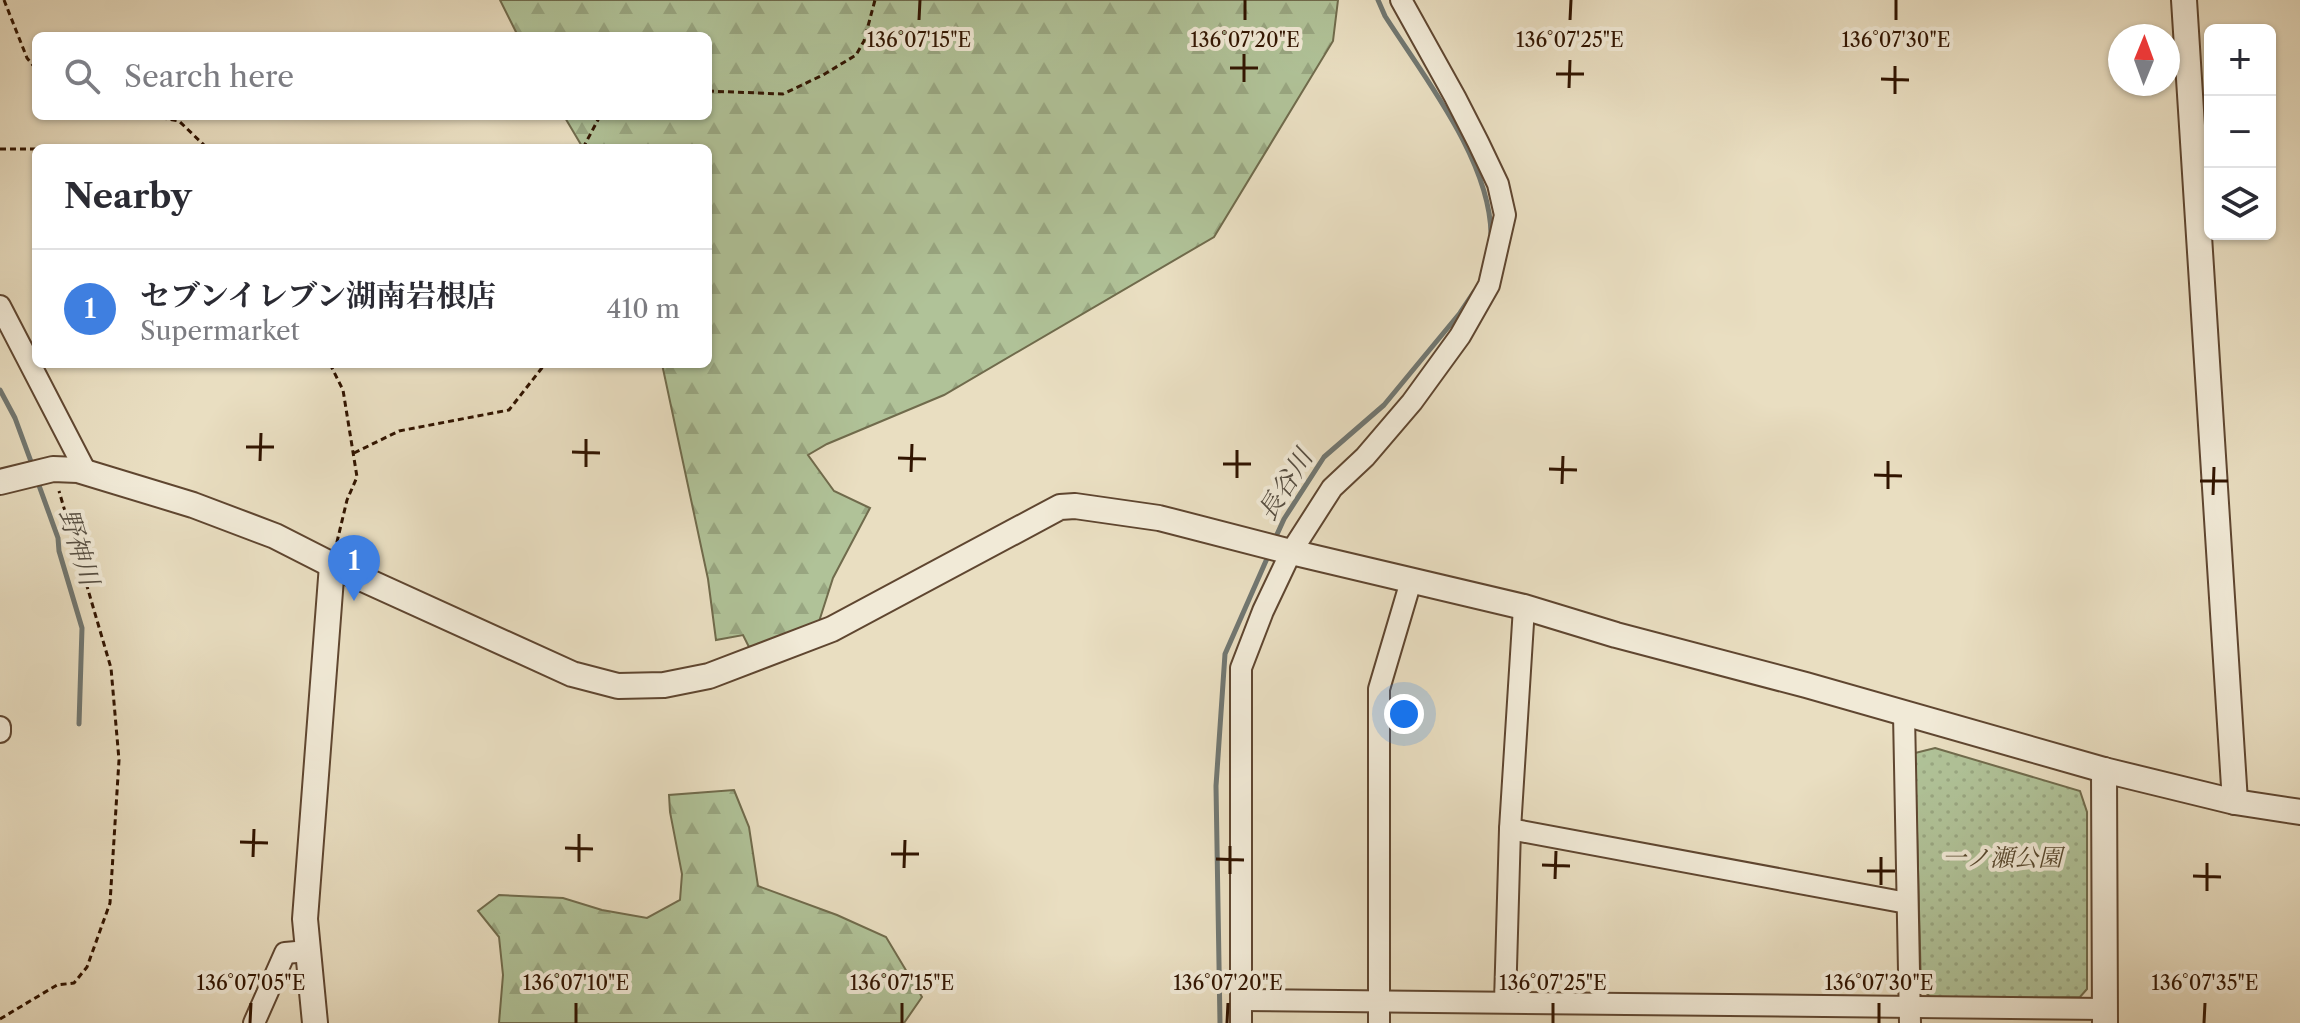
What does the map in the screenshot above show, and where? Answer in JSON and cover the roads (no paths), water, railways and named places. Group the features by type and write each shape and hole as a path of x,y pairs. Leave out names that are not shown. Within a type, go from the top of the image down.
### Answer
{"street":[{"path":"1241,1023 1241,668 1291,552 1332,488 1365,457 1412,402 1460,336 1489,285 1505,215 1498,184 1455,97 1401,0"},
{"path":"2184,0 2235,802"},
{"path":"0,306 32,368"},
{"path":"32,368 86,472"},
{"path":"11,478 53,469 86,472 193,505 275,536 572,674 618,686 664,685 709,676 832,629 1060,507 1075,506 1159,518 1524,607 2104,770 2235,802 2300,812"},
{"path":"315,1023 305,919 332,565"},
{"path":"1379,1023 1379,689 1411,581"},
{"path":"1505,1002 1510,829 1524,607"},
{"path":"1904,714 1910,1014"},
{"path":"1241,1000 1505,1002 1654,1013 2104,1016 2104,770"},
{"path":"1510,829 1907,903"},
{"path":"254,1023 285,953 308,951"}],"waterway":[{"name":"長谷川","path":"1378,0 1467,149 1480,177 1491,234"},
{"name":"長谷川","path":"1274,541 1284,519 1324,457 1384,405 1474,292"},
{"name":"野神川","path":"0,390 15,418 33,467"},
{"name":"野神川","path":"37,480 58,538 82,628 79,724"},
{"name":"長谷川","path":"1220,1023 1216,786 1225,654 1269,554"}],"place":[{"name":"セブンイレブン湖南岩根店","path":"354,601"}],"park label":[{"name":"一ノ瀬公園","path":"2002,857"}]}
